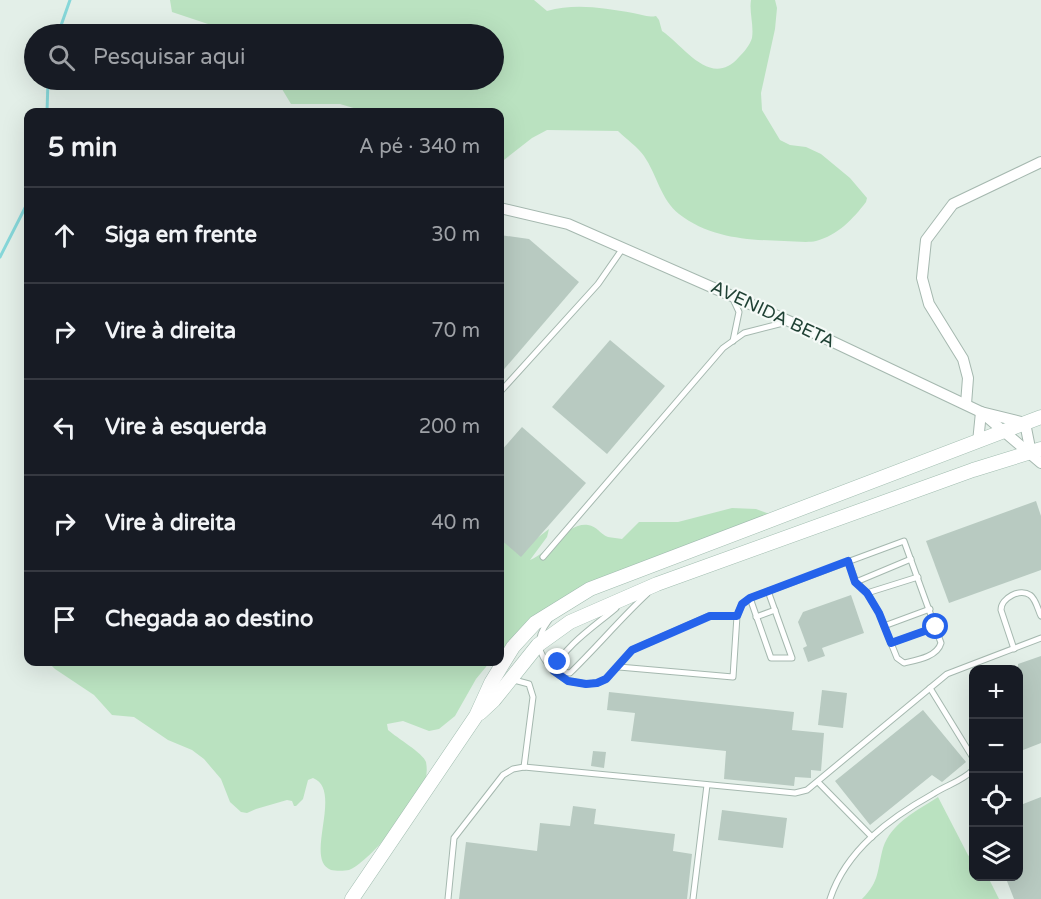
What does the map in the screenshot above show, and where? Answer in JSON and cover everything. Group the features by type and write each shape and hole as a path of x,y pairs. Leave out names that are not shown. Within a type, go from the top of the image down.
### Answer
{"main road":[{"path":"504,661 513,647 535,623 590,589 1041,417"},
{"path":"476,716 494,700 538,645 570,622 657,584 973,470 1038,455"},
{"path":"352,899 476,716 491,682 501,666"}],"street":[{"path":"966,404 969,378 963,359 929,304 922,278 926,240 953,204 1041,162"},
{"name":"AVENIDA BETA","path":"504,209 568,224 731,294 966,404 981,412 1038,455"},
{"path":"978,442 981,412 1025,423 1038,455"}],"lane":[{"path":"504,388 598,284 623,248"},
{"path":"731,294 739,312 733,340"},
{"path":"543,557 723,348 744,333 791,322"},
{"path":"619,667 733,677 737,616 742,604 768,591 848,561 904,541 936,627 941,643 939,649 924,657 904,663 897,658 879,613 867,593 855,582 848,561"},
{"path":"855,582 911,559"},
{"path":"867,593 918,578"},
{"path":"554,671 570,673 596,648 617,622 657,584"},
{"path":"750,598 771,658 792,658 768,591"},
{"path":"1014,649 1001,610 1001,604 1005,599 1021,592 1027,593 1033,596 1041,616"},
{"path":"554,671 558,662 576,643 631,595"},
{"path":"571,601 547,622 541,632 538,645 543,658 554,671 568,681 586,684 606,679 632,650 680,628 710,616 737,616"},
{"path":"884,626 930,609"},
{"path":"756,617 775,610"},
{"path":"891,643 936,627"},
{"path":"448,899 454,838 503,775 513,769 524,767 795,793 807,790 818,782 947,674 1041,638"},
{"path":"510,679 529,684 533,697 524,767"},
{"path":"830,899 836,880 846,865 872,837 907,808 965,778 973,770 973,758 930,688"},
{"path":"818,782 872,837"},
{"path":"693,899 707,785"}],"green space":[{"path":"170,0 534,0 547,11 579,7 656,16 662,31 689,55 708,67 718,69 729,66 751,41 751,0 775,0 777,8 775,29 761,93 762,110 780,140 821,154 850,178 867,198 866,202 844,226 816,241 756,240 729,236 703,228 679,214 663,195 644,156 618,131 547,130 532,138 504,160 504,108 354,108 340,104 291,104 283,90 504,90 504,24 208,24 172,12"},
{"path":"732,508 756,509 783,519 777,525 763,531 727,541 581,593 504,650 504,540 528,545 549,529 547,537 530,560 565,533 580,525 596,528 608,537 622,539 639,522 678,522"},
{"path":"52,666 487,666 476,679 455,716 439,729 429,731 403,721 387,724 388,730 424,758 427,766 425,782 407,812 367,858 349,870 340,871 331,870 323,864 321,840 325,796 322,785 313,778 308,780 303,799 296,806 292,801 287,800 247,813 241,812 230,802 221,779 204,759 192,750 168,740 134,717 112,715 94,695"},
{"path":"938,797 969,856 969,881 990,881 999,899 862,899 875,881 887,839 899,824"}],"building":[{"path":"504,236 529,239 579,282 504,369"},
{"path":"610,340 665,386 607,454 552,407"},
{"path":"522,427 586,483 521,557 504,542 504,447"},
{"path":"1036,501 1041,516 1041,570 949,603 926,541"},
{"path":"851,595 864,633 822,648 825,656 808,662 803,648 807,646 798,622 803,612"},
{"path":"1041,656 1041,743 1023,750 1023,665 1018,664"},
{"path":"822,690 847,693 843,728 818,725"},
{"path":"609,692 794,712 792,730 824,733 821,771 811,770 811,778 795,777 794,786 724,779 726,751 631,741 635,713 607,710"},
{"path":"923,710 966,762 942,782 932,775 870,825 835,781"},
{"path":"593,751 606,752 604,768 591,766"},
{"path":"1041,797 1041,899 1014,899 1007,881 1023,881 1023,804"},
{"path":"573,806 596,809 594,824 675,834 673,851 692,854 687,899 459,899 466,842 537,851 540,823 570,826"},
{"path":"722,810 787,818 783,848 718,840"}],"waterway":[{"path":"62,24 70,0"},
{"path":"47,108 48,90"},
{"path":"0,257 24,210"}],"route":[{"path":"558,662 554,671 568,681 597,683 606,679 619,667 632,650 710,616 737,616 742,604 750,598 848,561 855,582 867,593 879,613 891,643 936,627"}]}
